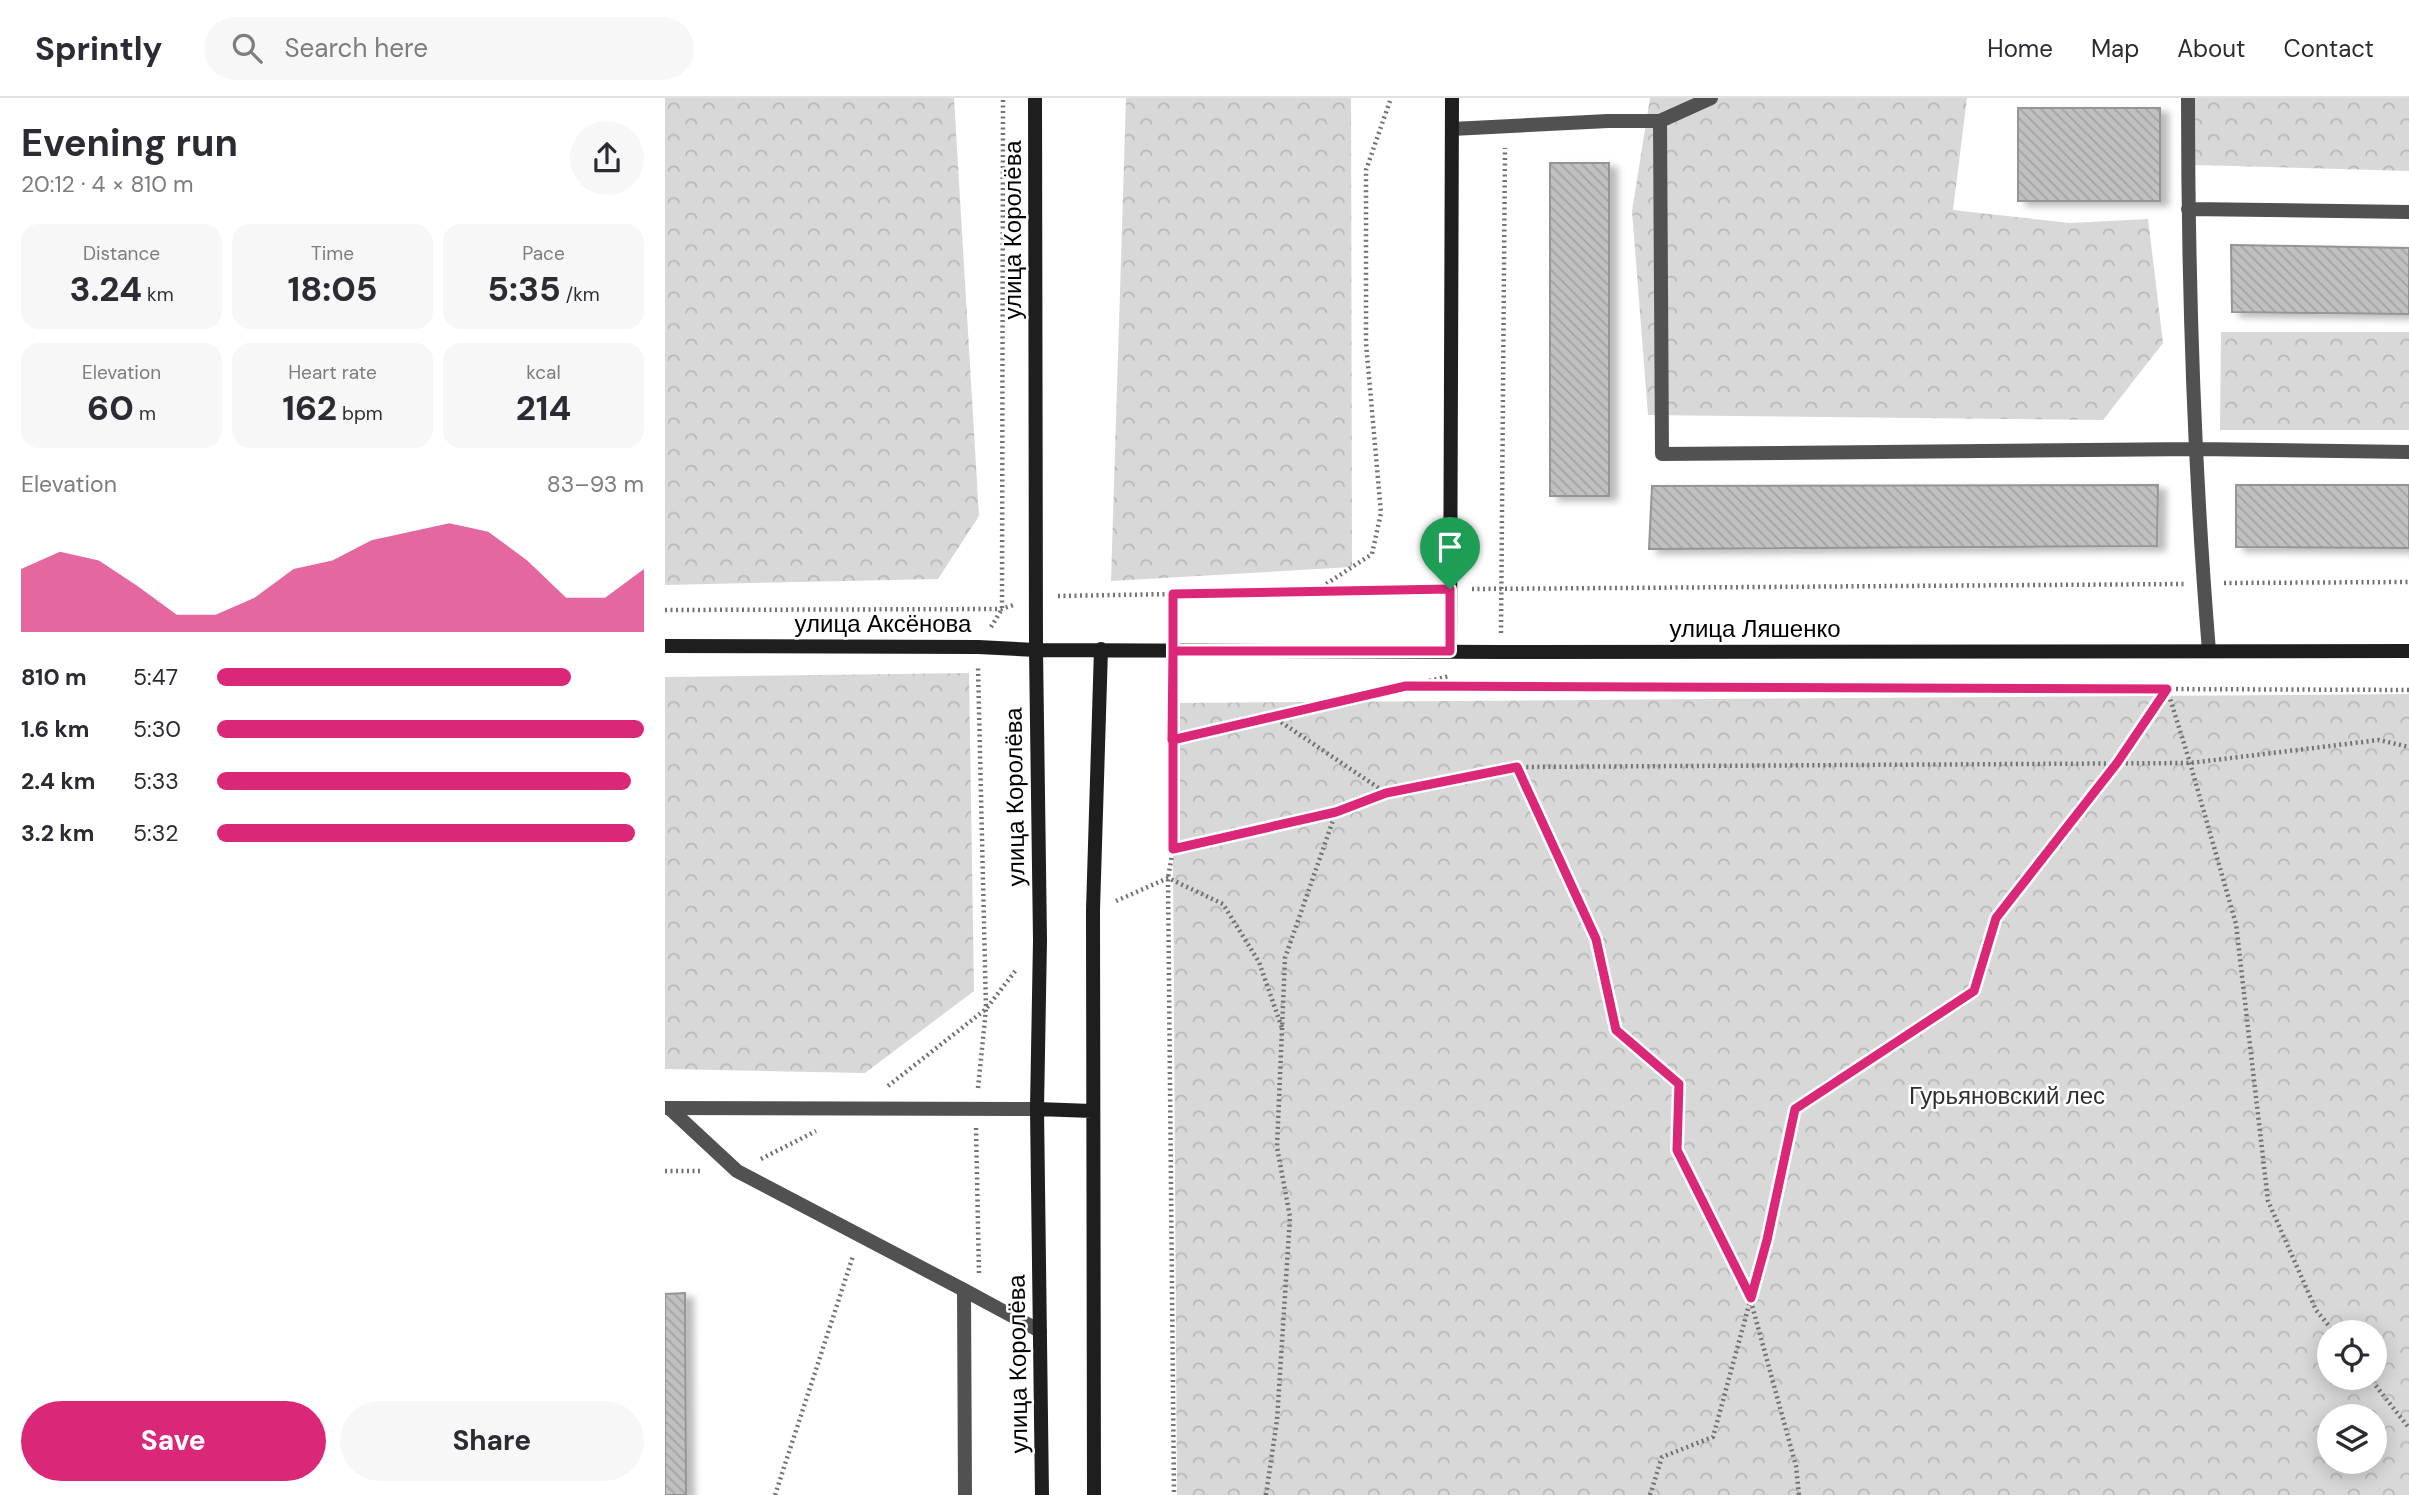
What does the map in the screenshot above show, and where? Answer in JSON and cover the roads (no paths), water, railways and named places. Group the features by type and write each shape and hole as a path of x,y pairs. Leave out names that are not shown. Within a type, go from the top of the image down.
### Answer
{"main road":[{"name":"улица Королёва","path":"1035,98 1036,650 1040,940 1037,1109 1042,1495"},
{"path":"1450,651 1452,98"},
{"name":"улица Аксёнова","path":"665,646 1101,649"},
{"path":"1094,1495 1093,910 1101,649"},
{"name":"улица Ляшенко","path":"1101,649 2409,651"},
{"path":"1037,1109 1092,1111"}],"street":[{"path":"1452,129 1660,121 1711,98"},
{"path":"2189,98 2188,209 2203,583 2209,651"},
{"path":"1660,121 1662,454 2197,449 2409,452"},
{"path":"2188,209 2409,212"},
{"path":"667,1108 1037,1109"},
{"path":"667,1108 737,1171 1040,1331"},
{"path":"964,1290 965,1495"}],"park label":[{"name":"Гурьяновский лес","path":"2007,1096"}]}
